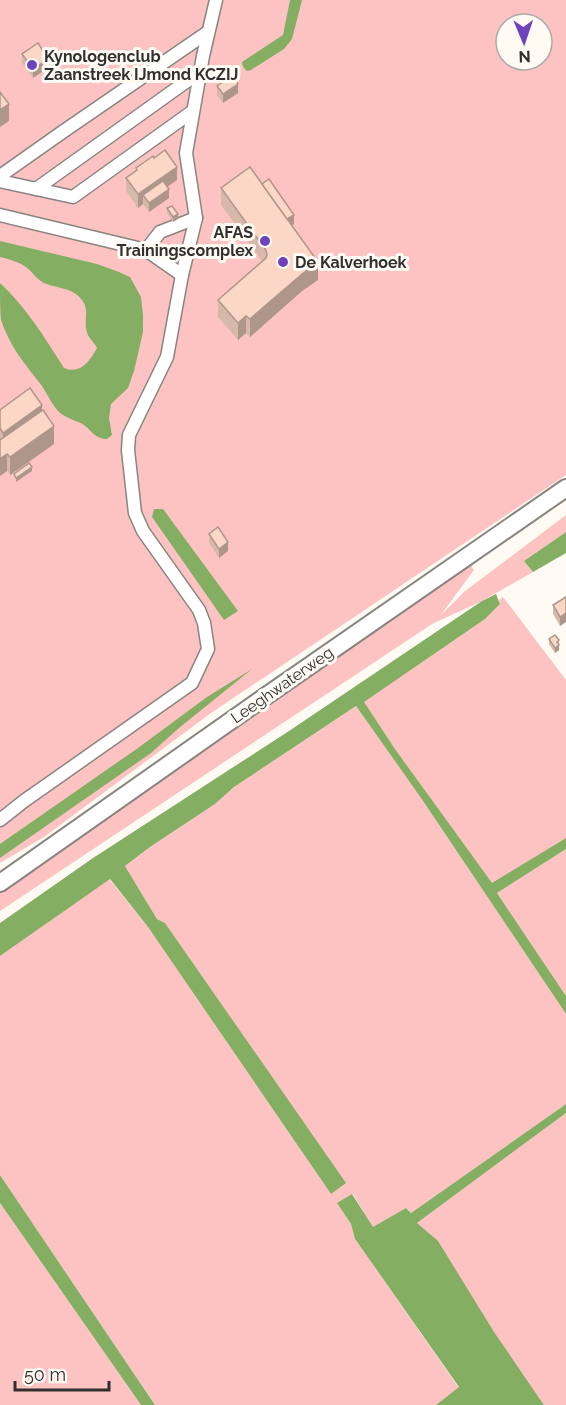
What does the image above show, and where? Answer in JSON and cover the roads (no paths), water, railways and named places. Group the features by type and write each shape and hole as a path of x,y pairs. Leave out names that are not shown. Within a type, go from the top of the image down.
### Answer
{"main road":[{"name":"Leeghwaterweg","path":"0,883 566,488"}],"lane":[{"path":"0,820 192,683 208,649 204,623 199,610 143,531 135,513 128,450 129,435 167,357 182,275 196,218 186,153 216,0"},
{"path":"0,178 71,126 208,33"},
{"path":"36,189 201,71"},
{"path":"0,178 36,189 73,196 193,111"},
{"path":"0,215 146,250 182,275"},
{"path":"146,250 160,232 196,218"}],"place":[{"name":"Kynologenclub Zaanstreek IJmond KCZIJ","path":"32,65"},
{"name":"AFAS Trainingscomplex","path":"265,241"},
{"name":"De Kalverhoek","path":"283,262"}]}
